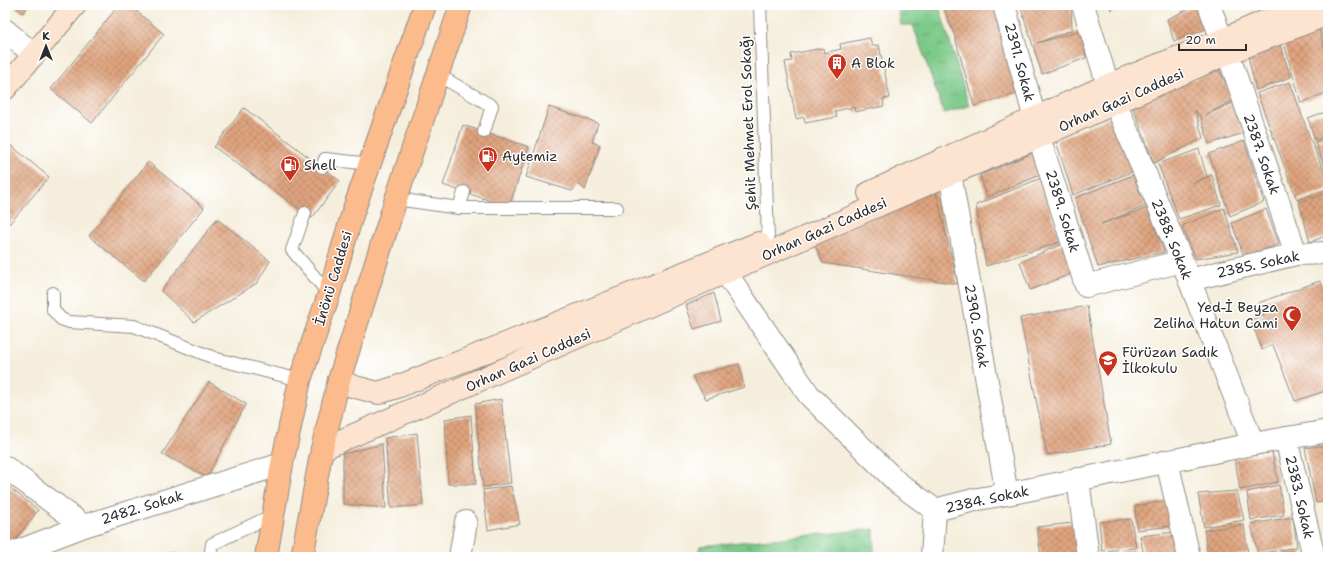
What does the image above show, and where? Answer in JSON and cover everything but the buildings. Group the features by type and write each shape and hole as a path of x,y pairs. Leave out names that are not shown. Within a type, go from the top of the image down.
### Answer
{"main road":[{"name":"İnönü Caddesi","path":"266,557 282,464 300,380 329,294 353,212 371,164 425,5"},
{"path":"302,557 322,449 339,380 396,199 461,5"}],"street":[{"path":"5,89 75,5"},
{"name":"2391. Sokak","path":"1004,5 1037,128"},
{"name":"2388. Sokak","path":"1083,5 1112,93 1186,271 1253,444"},
{"name":"2387. Sokak","path":"1209,5 1225,46 1296,254"},
{"name":"Orhan Gazi Caddesi","path":"1225,46 1302,5"},
{"name":"Orhan Gazi Caddesi","path":"339,380 352,386 378,393 397,387 947,166 1037,128 1112,93 1225,46 1328,14"},
{"path":"5,30 34,55"},
{"name":"2389. Sokak","path":"1037,128 1086,286"},
{"name":"Orhan Gazi Caddesi","path":"322,449 726,273 947,166"},
{"name":"2390. Sokak","path":"947,166 1008,494"},
{"name":"2385. Sokak","path":"1086,286 1296,254 1328,253"},
{"name":"2384. Sokak","path":"726,273 810,395 898,483 935,510 978,499 1167,461 1328,431"},
{"name":"2383. Sokak","path":"1286,438 1314,557"},
{"path":"1167,461 1189,557"},
{"name":"2482. Sokak","path":"5,556 84,526 282,464"},
{"path":"5,467 84,526"},
{"path":"1078,479 1088,557"},
{"path":"932,557 935,510"},
{"path":"460,557 466,522"}],"lane":[{"name":"Şehit Mehmet Erol Sokağı","path":"760,5 768,239"},
{"path":"438,75 492,106 484,132"},
{"path":"322,167 325,159 371,164"},
{"path":"459,208 464,192"},
{"path":"396,199 459,208 617,208"},
{"path":"305,213 292,250 329,294"},
{"path":"53,292 53,310 61,319 69,322 134,326 217,359 300,380"},
{"path":"210,557 212,544 273,515"}],"green space":[{"path":"897,5 915,5 915,8 940,9 969,106 944,113 913,25 901,25"},
{"path":"874,529 874,557 697,557 700,546"}],"place":[{"name":"A Blok","path":"837,80"},
{"name":"Aytemiz","path":"488,173"},
{"name":"Shell","path":"290,182"},
{"name":"Yed-İ Beyza Zeliha Hatun Cami","path":"1292,332"},
{"name":"Fürüzan Sadık İlkokulu","path":"1108,377"}]}
